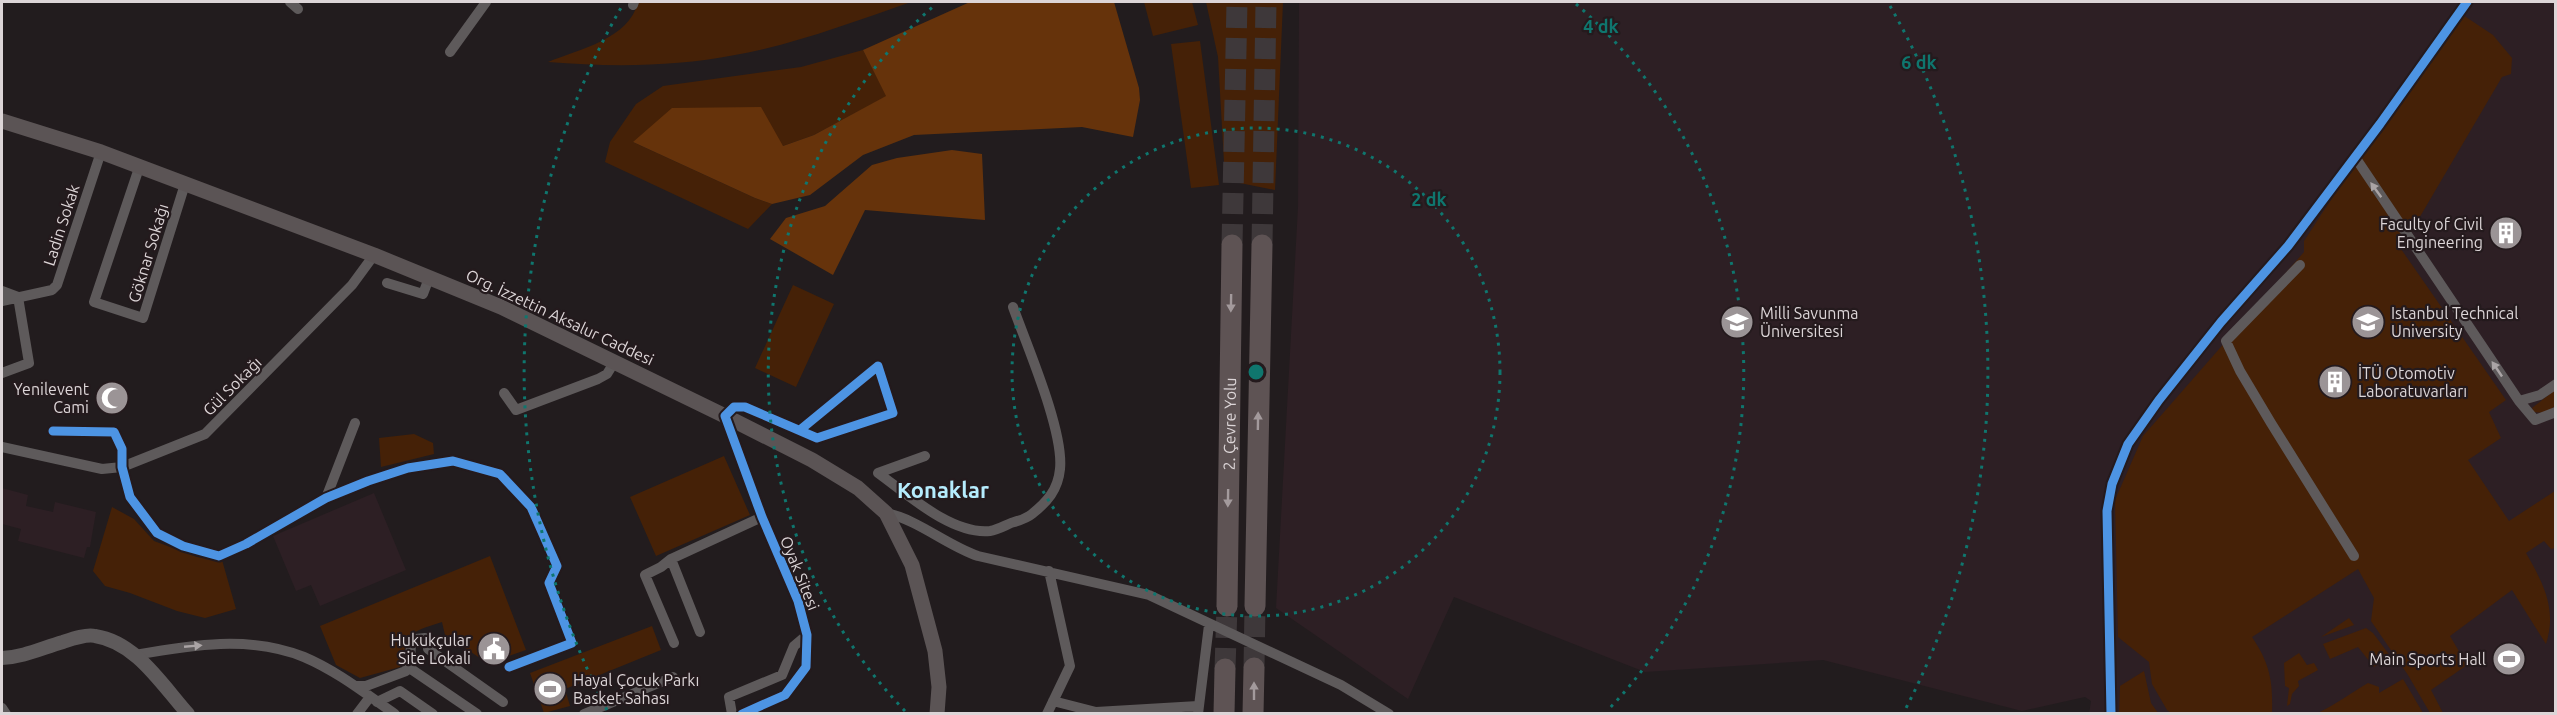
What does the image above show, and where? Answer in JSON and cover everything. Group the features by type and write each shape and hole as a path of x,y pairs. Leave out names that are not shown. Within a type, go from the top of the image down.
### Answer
{"highway":[{"name":"2. Çevre Yolu","path":"1227,606 1232,245"},
{"name":"2. Çevre Yolu","path":"1255,606 1262,245"},
{"path":"1253,714 1254,668"},
{"path":"1224,714 1225,669"}],"main road":[{"name":"Org. İzzettin Aksalur Caddesi","path":"2,121 101,152 374,255 501,307 615,361 812,460 858,488 886,513 912,565 925,608 938,669 937,714"}],"street":[{"path":"450,52 486,2"},
{"path":"2111,714 2107,511 2118,468 2128,444 2175,377 2288,246 2467,2"},
{"name":"Ladin Sokak","path":"2,301 52,290 57,285 101,152"},
{"path":"2355,157 2520,401 2535,420 2556,412"},
{"name":"Göknar Sokağı","path":"139,168 94,302 143,318 185,184"},
{"name":"Gül Sokağı","path":"2,447 102,469 122,467 205,434 346,291 374,255"},
{"path":"2300,265 2226,341 2240,371 2354,556"},
{"path":"387,284 423,294 429,278"},
{"path":"2,291 18,297 29,363 2,373"},
{"path":"925,456 878,473 946,521 972,531 991,531 1028,517 1046,502 1055,490 1060,469 1059,442 1013,307"},
{"path":"504,393 516,410 598,379 607,374 615,361"},
{"path":"725,416 734,408 745,407 817,438 893,413 878,366 800,430"},
{"path":"2520,401 2540,395 2556,384"},
{"name":"Oyak Sitesi","path":"725,416 762,517 798,602 807,635 806,667 785,695 742,714"},
{"path":"326,498 355,423"},
{"path":"53,431 114,432 122,449 122,467 130,497 157,533 183,546 219,556 246,544 326,498 408,468 453,460 500,474 531,507 557,566 549,583 572,643 509,667"},
{"path":"886,513 901,516 962,551 1149,595 1209,625 1271,650 1332,680 1389,714"},
{"path":"674,643 645,575 661,567 670,559 762,517"},
{"path":"670,559 700,632"},
{"path":"1047,714 1070,666 1049,571"},
{"path":"1053,701 1096,712 1198,710 1209,625"},
{"path":"2,658 18,658 64,641 93,635 118,643 135,655 188,714"},
{"path":"732,714 729,698 782,675 794,646 807,635"},
{"path":"356,686 366,686 400,674 408,667 411,644 416,639 425,638 428,640 428,649 503,702"},
{"path":"135,655 190,645 245,643 303,657 356,686 395,714"},
{"path":"408,667 477,714"},
{"path":"584,714 673,677"},
{"path":"357,714 373,699 400,691 433,714"},
{"path":"2,708 6,714"}],"shaded area":[{"path":"638,2 911,2 802,39 712,59 642,65 548,62 588,47 614,34 633,15"},
{"path":"970,2 1114,2 1139,88 1140,100 1133,137 1082,127 914,135 863,155 810,195 772,204 633,142 672,108 761,107 783,146 814,135 886,96 863,50"},
{"path":"1144,2 1192,2 1198,25 1153,36"},
{"path":"1206,2 1283,2 1275,190 1225,180 1218,57"},
{"name":"Milli Savunma Üniversitesi","path":"1299,2 2555,2 2555,713 2089,714 2091,701 2085,697 2022,711 1823,660 1645,672 1454,597 1408,699 1276,608 1298,207"},
{"path":"2463,15 2493,35 2512,58 2511,74 2502,77 2401,249 2506,400 2489,412 2501,438 2468,460 2509,521 2555,491 2555,548 2551,549 2544,541 2526,553 2547,597 2550,620 2546,644 2512,590 2450,636 2467,665 2431,690 2443,713 2430,713 2408,675 2371,621 2374,598 2358,569 2252,637 2267,664 2272,691 2272,713 2171,713 2152,684 2149,662 2118,637 2115,500 2143,436 2304,252 2304,241 2349,172"},
{"path":"1200,41 1219,185 1191,188 1171,44"},
{"path":"863,50 887,96 814,135 783,146 633,142 772,204 748,229 605,162 610,142 636,104 663,86 801,67"},
{"path":"952,150 982,154 985,220 865,210 833,275 770,239 786,218 825,206 872,165 897,158"},
{"path":"793,285 834,304 796,387 755,368"},
{"path":"2555,390 2555,406 2546,413 2534,412 2532,408"},
{"path":"414,434 433,443 434,454 381,467 379,438"},
{"path":"724,456 750,515 656,556 630,497"},
{"path":"2,488 28,495 26,506 53,512 55,502 96,512 90,547 87,547 84,558 18,541 21,529 2,524"},
{"path":"374,493 406,570 320,606 311,585 296,591 273,536"},
{"path":"112,507 134,519 154,541 197,557 222,560 236,609 205,618 177,611 105,586 93,571"},
{"path":"490,556 526,650 506,657 497,637 483,642 488,655 483,660 445,635 442,622 422,629 411,636 405,647 400,667 360,678 336,665 320,626"},
{"path":"2349,618 2354,625 2321,637"},
{"path":"652,626 661,650 565,689 570,706 544,713 530,673"},
{"path":"2366,628 2373,633 2391,657 2374,667 2358,647 2330,659 2323,644"},
{"path":"2299,653 2307,665 2314,663 2318,670 2298,681 2299,686 2292,694 2290,704 2287,706 2289,688 2285,686 2284,663"},
{"path":"2144,671 2151,703 2158,713 2119,713 2120,686"},
{"path":"2403,679 2423,713 2318,713 2368,683 2379,687 2379,693"}],"tunnel":[{"path":"1232,245 1237,2"},
{"path":"1262,245 1266,2"},
{"path":"1225,669 1227,606"},
{"path":"1254,668 1255,606"}],"cycle path":[{"path":"2111,714 2107,511 2112,484 2128,444 2159,400 2221,322 2288,246 2380,124 2467,2"},
{"path":"742,714 785,695 806,667 807,635 798,601 762,517 725,416 734,407 745,407 817,438 893,413 878,366 800,430"},
{"path":"53,431 114,432 122,449 122,467 130,497 157,533 183,546 219,556 246,544 326,498 408,468 453,461 500,474 531,507 557,566 549,583 572,643 509,667"}],"place":[{"name":"Faculty of Civil Engineering","path":"2506,233"},
{"name":"Milli Savunma Üniversitesi","path":"1737,322"},
{"name":"Istanbul Technical University","path":"2368,322"},
{"name":"İTÜ Otomotiv Laboratuvarları","path":"2335,382"},
{"name":"Yenilevent Cami","path":"112,398"},
{"name":"Hukukçular Site Lokali","path":"494,649"},
{"name":"Main Sports Hall","path":"2509,659"},
{"name":"Hayal Çocuk Parkı Basket Sahası","path":"550,689"}],"district":[{"name":"Konaklar","path":"943,489"}]}
